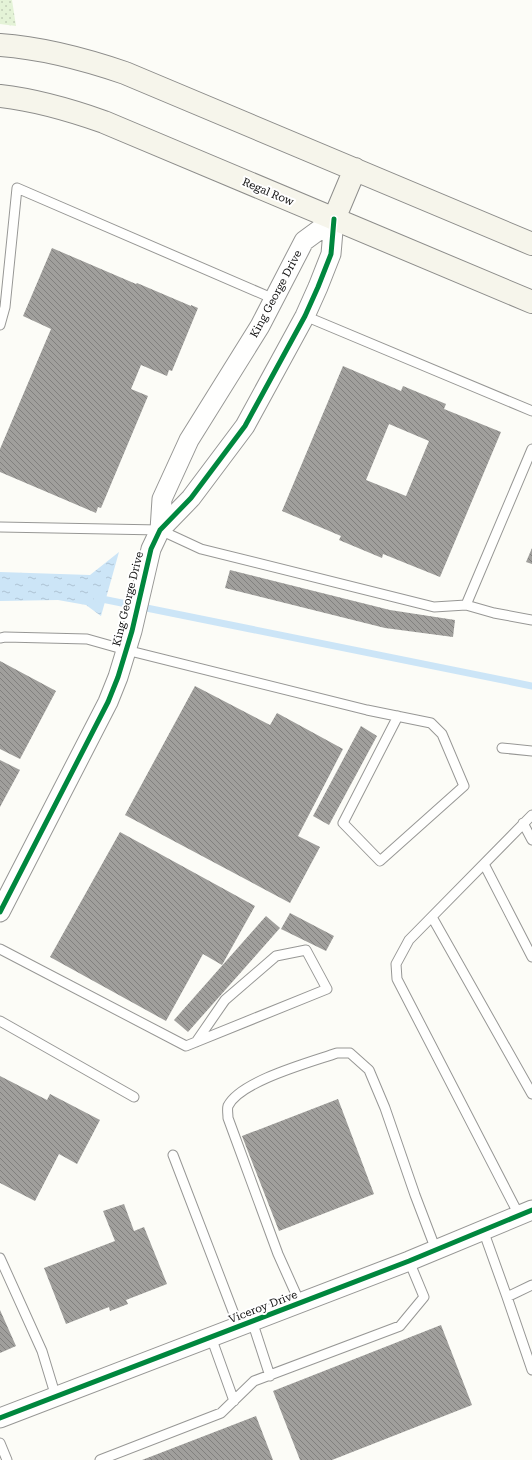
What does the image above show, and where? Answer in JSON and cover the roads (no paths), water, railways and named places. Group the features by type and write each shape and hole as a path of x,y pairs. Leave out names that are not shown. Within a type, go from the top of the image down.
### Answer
{"main road":[{"path":"0,45 54,52 90,61 125,73 532,244"},
{"name":"Regal Row","path":"0,96 43,104 104,122 532,302"},
{"path":"334,219 355,169"}],"street":[{"name":"King George Drive","path":"160,530 162,499 189,440 260,326 304,241 334,219"},
{"name":"King George Drive","path":"0,912 9,889 108,702 118,677 132,631 151,549 160,530 191,498 245,426 305,316 331,254 334,219"},
{"name":"Viceroy Drive","path":"0,1418 409,1261 525,1212"}],"lane":[{"path":"0,325 5,307 18,188 274,300"},
{"path":"305,316 532,411"},
{"path":"466,605 532,449"},
{"path":"0,527 160,530 201,549 434,607 466,605 494,613 532,620"},
{"path":"0,638 87,639 367,710 398,716 431,723 442,734 464,786 380,861 343,823 398,716"},
{"path":"502,748 532,751"},
{"path":"525,1212 397,979 396,964 409,940 532,815"},
{"path":"523,823 532,840"},
{"path":"484,864 532,957"},
{"path":"432,917 532,1094"},
{"path":"0,949 186,1046 196,1042 327,989 306,950 276,956 225,1000 196,1042"},
{"path":"0,1021 134,1097"},
{"path":"300,1303 278,1254 228,1118 227,1107 233,1098 260,1080 337,1053 350,1053 369,1070 385,1108 436,1250"},
{"path":"173,1155 245,1324 270,1376"},
{"path":"483,1230 532,1370"},
{"path":"0,1258 42,1351 56,1397"},
{"path":"100,1460 221,1413 254,1381 400,1326 424,1297 409,1261"},
{"path":"507,1296 532,1286"},
{"path":"211,1337 234,1401"},
{"path":"0,1444 6,1460"}],"water":[{"path":"119,552 101,616 86,605 58,600 0,601 0,572 90,575"}],"waterway":[{"path":"97,598 532,686"}]}
